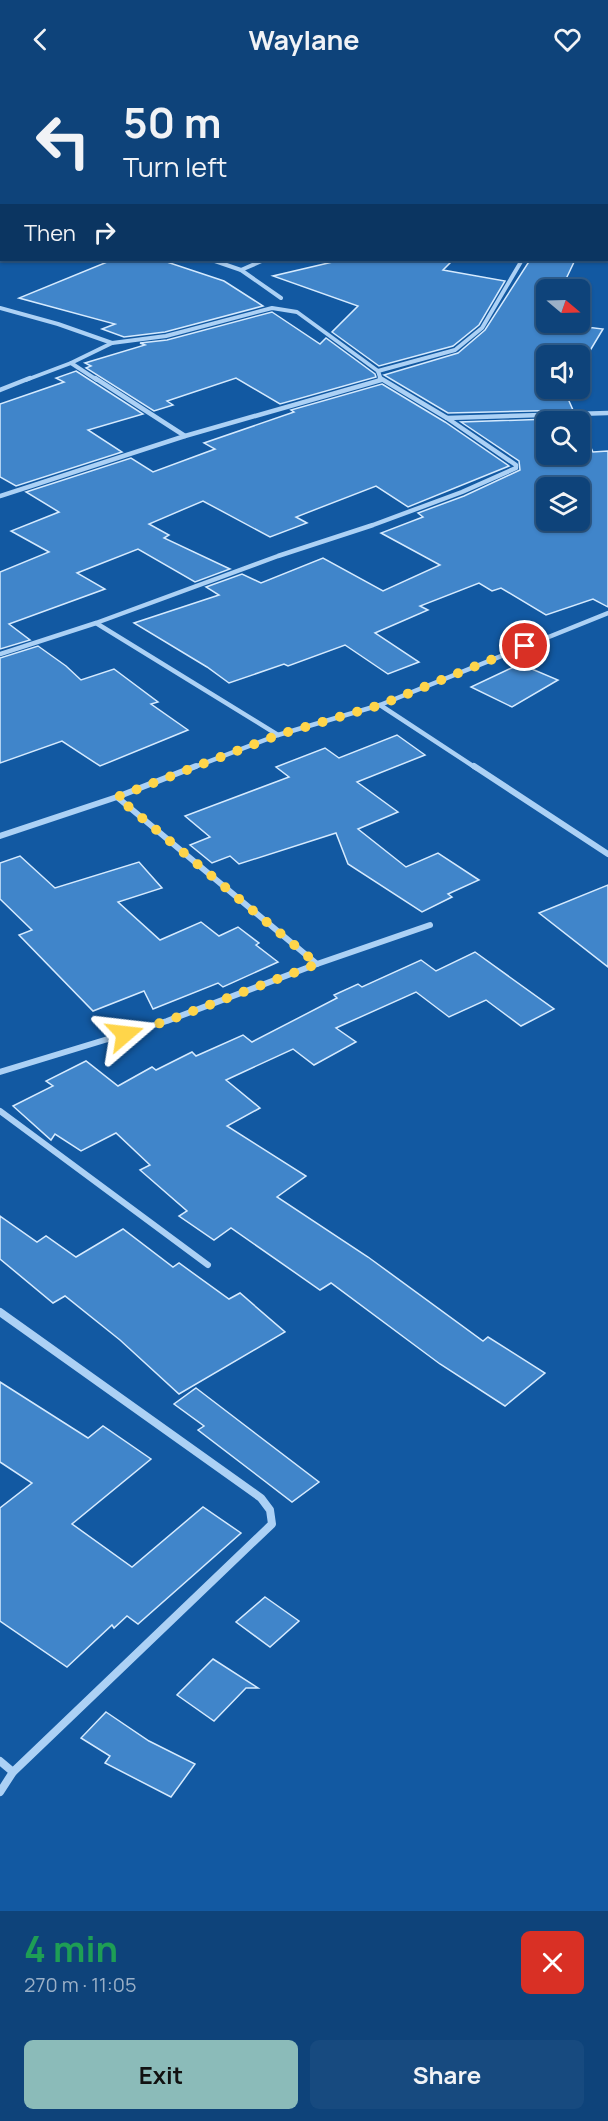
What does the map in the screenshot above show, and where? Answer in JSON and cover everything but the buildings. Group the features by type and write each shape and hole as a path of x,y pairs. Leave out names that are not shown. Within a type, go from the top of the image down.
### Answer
{"street":[{"path":"215,261 241,270 281,298"},
{"path":"241,270 262,261"},
{"path":"378,371 455,350 482,328 521,261"},
{"path":"0,308 58,324 112,343"},
{"path":"0,390 71,363 112,343 166,336 272,308 285,309 297,312 378,371 381,381 447,418 516,465 516,468 462,492 373,525 278,556 96,623 0,654"},
{"path":"71,363 185,436"},
{"path":"0,496 185,436 381,381"},
{"path":"447,418 608,413"},
{"path":"0,836 117,797 278,735 380,705 608,613"},
{"path":"96,623 278,735"},
{"path":"380,705 608,854"},
{"path":"117,797 317,964"},
{"path":"0,1072 167,1021 317,964 430,925"},
{"path":"0,1111 208,1265"},
{"path":"0,1312 261,1498 270,1509 272,1524 13,1772 0,1792"},
{"path":"0,1761 13,1772"}],"route":[{"path":"125,1034 167,1021 317,964 117,797 278,735 380,705 525,646"}]}
